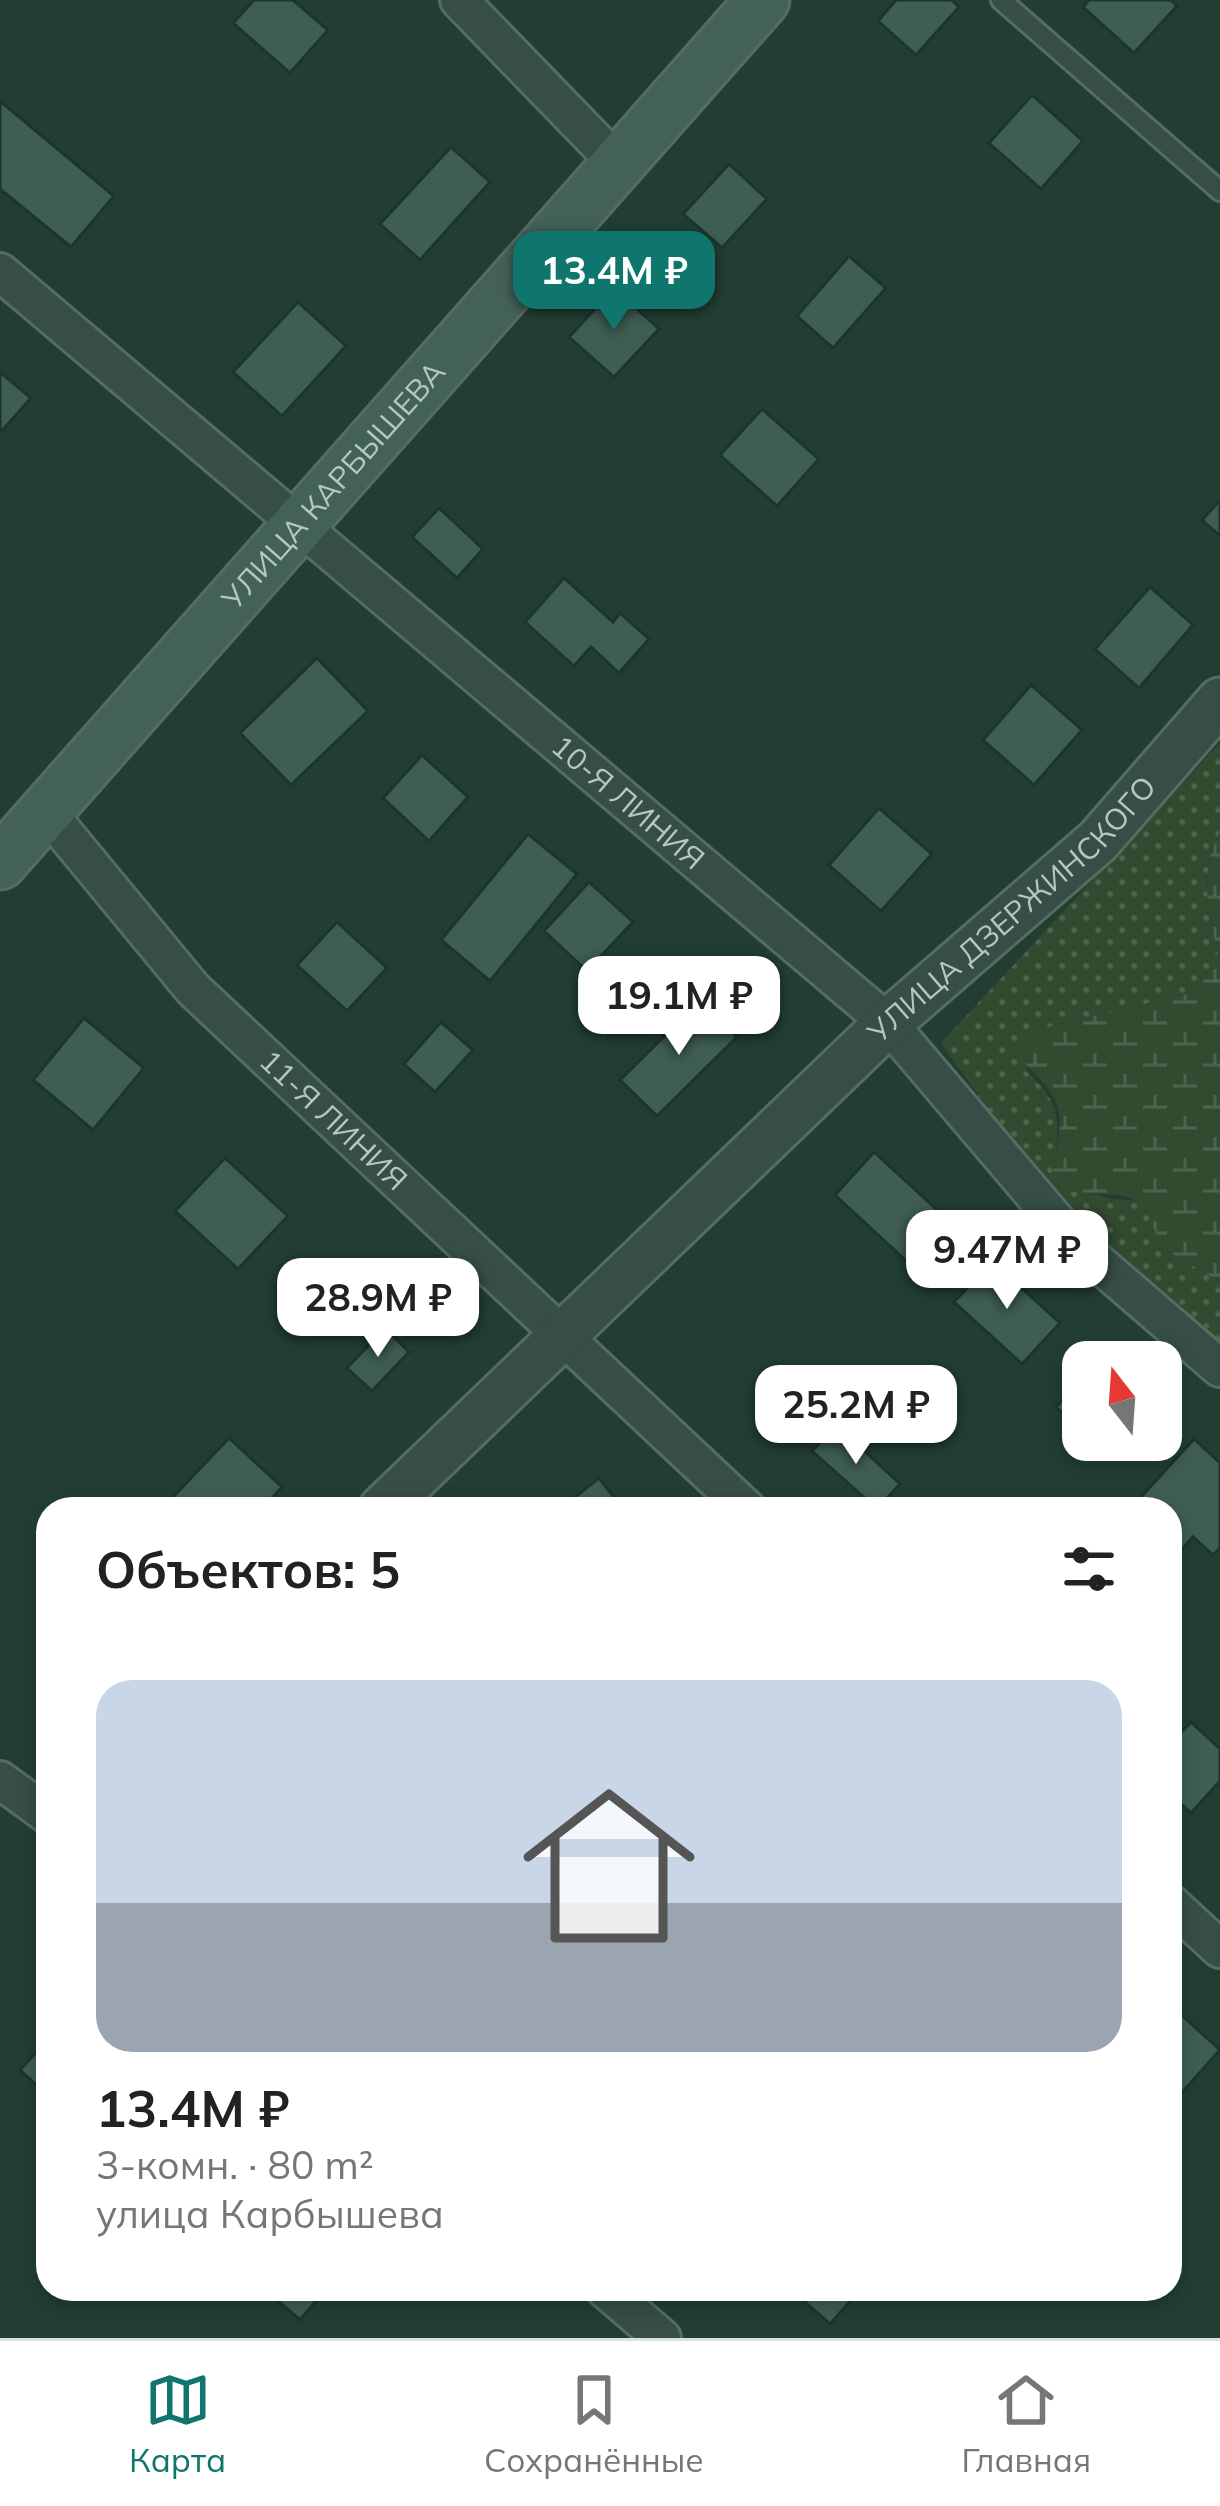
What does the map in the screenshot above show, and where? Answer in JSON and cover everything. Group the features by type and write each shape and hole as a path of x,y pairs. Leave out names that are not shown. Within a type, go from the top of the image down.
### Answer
{"main road":[{"name":"УЛИЦА КАРБЫШЕВА","path":"0,863 619,165 746,6"}],"street":[{"path":"460,0 619,165"},
{"name":"10-Я ЛИНИЯ","path":"0,272 888,1023 1076,1243 1220,1367"},
{"name":"УЛИЦА ДЗЕРЖИНСКОГО","path":"394,1497 888,1023 1098,841 1220,701"},
{"name":"11-Я ЛИНИЯ","path":"46,811 193,989 734,1497"},
{"path":"0,1780 36,1806"},
{"path":"1182,1914 1220,1949"},
{"path":"619,2301 662,2338"}],"lane":[{"path":"1001,0 1220,191"}],"green space":[{"path":"1220,743 1220,833 1208,876 1219,952 1205,979 1186,994 1049,1027 1026,1071 1046,1093 1056,1115 1052,1169 1088,1193 1139,1202 1149,1214 1161,1247 1220,1282 1220,1354 1075,1230 941,1043"},
{"path":"1220,833 1220,1282 1161,1247 1145,1210 1136,1201 1063,1190 1052,1169 1060,1131 1057,1103 1019,1048 1049,1027 1186,994 1205,979 1218,952 1208,876"}],"building":[{"path":"254,0 293,0 328,30 290,73 233,23"},
{"path":"896,0 952,0 959,7 916,55 878,21"},
{"path":"1089,0 1171,0 1177,6 1134,53 1083,7"},
{"path":"1032,95 1083,141 1041,189 989,143"},
{"path":"0,101 114,196 71,247 0,189"},
{"path":"451,147 490,182 420,260 380,224"},
{"path":"729,164 767,199 722,248 683,214"},
{"path":"849,256 886,288 833,348 797,316"},
{"path":"614,288 659,329 614,377 569,337"},
{"path":"298,302 346,346 282,416 233,372"},
{"path":"0,372 31,398 0,433"},
{"path":"762,409 819,459 777,506 720,455"},
{"path":"1220,500 1220,536 1202,520"},
{"path":"439,508 483,549 457,578 412,537"},
{"path":"564,578 613,622 620,613 649,639 619,673 591,647 574,666 525,622"},
{"path":"1150,587 1193,625 1139,688 1095,649"},
{"path":"317,658 368,711 291,785 240,733"},
{"path":"1031,685 1082,730 1034,785 983,740"},
{"path":"422,755 468,797 429,841 383,798"},
{"path":"879,808 932,854 881,911 829,865"},
{"path":"528,834 577,874 490,981 441,940"},
{"path":"589,882 633,922 587,971 544,931"},
{"path":"337,922 387,968 347,1011 297,965"},
{"path":"701,1000 737,1037 657,1116 620,1080"},
{"path":"84,1018 144,1068 93,1130 33,1080"},
{"path":"441,1022 473,1050 435,1092 404,1064"},
{"path":"874,1152 970,1240 930,1283 835,1195"},
{"path":"225,1158 288,1216 238,1269 175,1211"},
{"path":"992,1261 1060,1323 1022,1364 954,1302"},
{"path":"385,1328 409,1352 372,1391 347,1368"},
{"path":"836,1425 900,1484 888,1497 864,1497 812,1451"},
{"path":"229,1438 282,1487 273,1497 173,1497"},
{"path":"1194,1439 1220,1463 1220,1548 1213,1555 1193,1537 1182,1549 1182,1497 1141,1497 1174,1461 1182,1461 1182,1452"},
{"path":"599,1478 614,1497 575,1497"},
{"path":"1191,1722 1220,1749 1220,1781 1191,1813 1182,1805 1182,1731"},
{"path":"1182,2015 1220,2050 1182,2092"},
{"path":"36,2052 36,2084 20,2070"},
{"path":"278,2301 316,2301 300,2320"},
{"path":"804,2301 850,2301 830,2324"}]}
